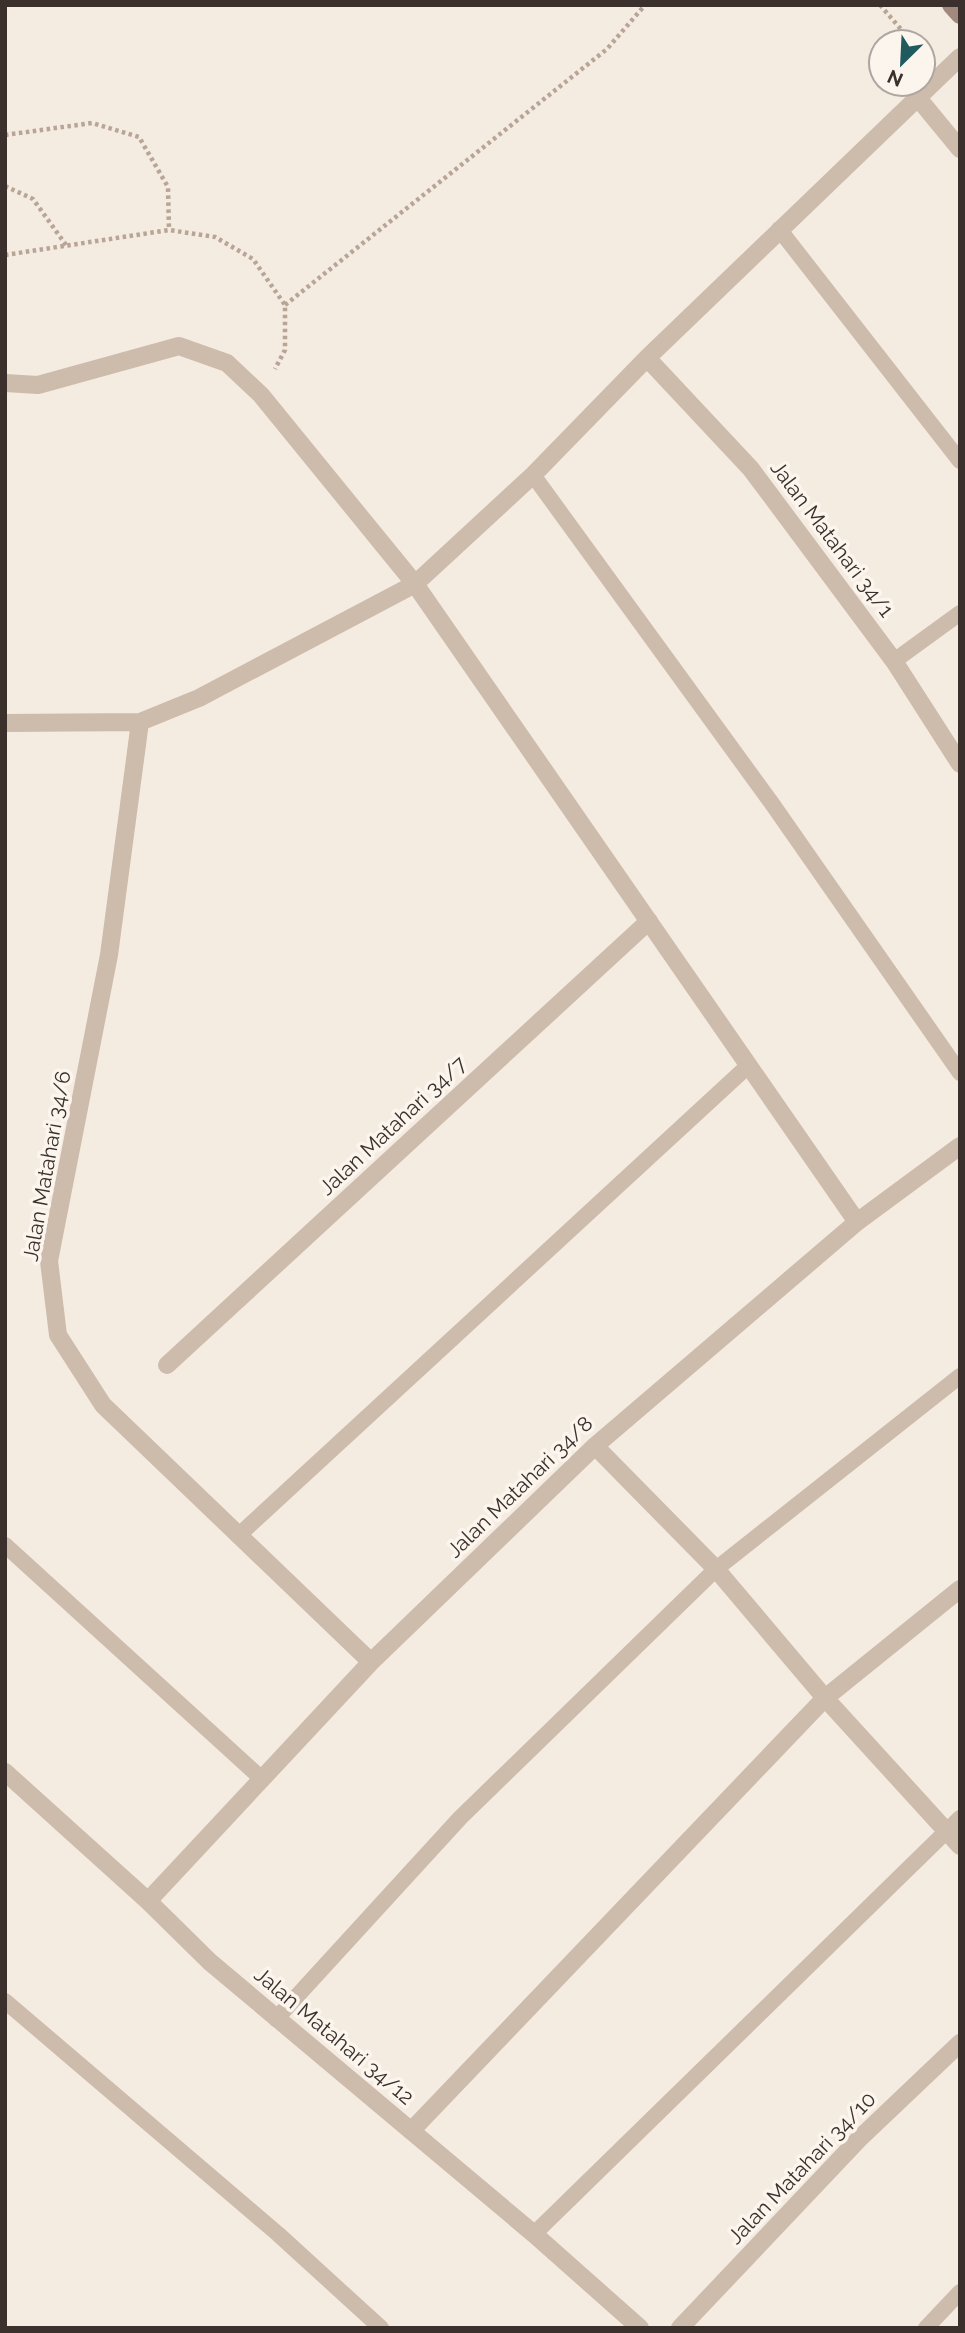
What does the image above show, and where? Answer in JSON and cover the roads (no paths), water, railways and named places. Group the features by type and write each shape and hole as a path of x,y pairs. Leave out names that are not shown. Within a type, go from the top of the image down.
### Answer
{"main road":[{"path":"951,5 960,15"}],"street":[{"path":"937,79 960,57"},
{"path":"5,723 140,722 199,698 415,584 533,475 647,358 918,98 960,149"},
{"path":"5,383 38,385 179,346 227,363 261,395 415,584 857,1222"},
{"name":"Jalan Matahari 34/1","path":"647,358 751,469 894,661 960,764"},
{"name":"Jalan Matahari 34/6","path":"140,722 109,955 49,1261 58,1335 103,1405 371,1662"},
{"name":"Jalan Matahari 34/7","path":"167,1365 649,921"},
{"name":"Jalan Matahari 34/8","path":"148,1901 371,1662 595,1446 857,1222 960,1146"},
{"path":"595,1446 716,1569 825,1698 953,1824 960,1846"},
{"path":"411,2131 825,1698 960,1589"},
{"name":"Jalan Matahari 34/12","path":"5,1772 148,1901 210,1962 534,2234 640,2328"},
{"name":"Jalan Matahari 34/10","path":"680,2328 859,2139 960,2043"}],"lane":[{"path":"779,229 960,461"},
{"path":"533,475 773,805 960,1073"},
{"path":"894,661 960,612"},
{"path":"239,1535 749,1065"},
{"path":"276,2019 460,1818 716,1569 960,1376"},
{"path":"5,1545 262,1779"},
{"path":"534,2234 953,1824"},
{"path":"5,2001 278,2234 381,2328"},
{"path":"926,2328 960,2292"}]}
